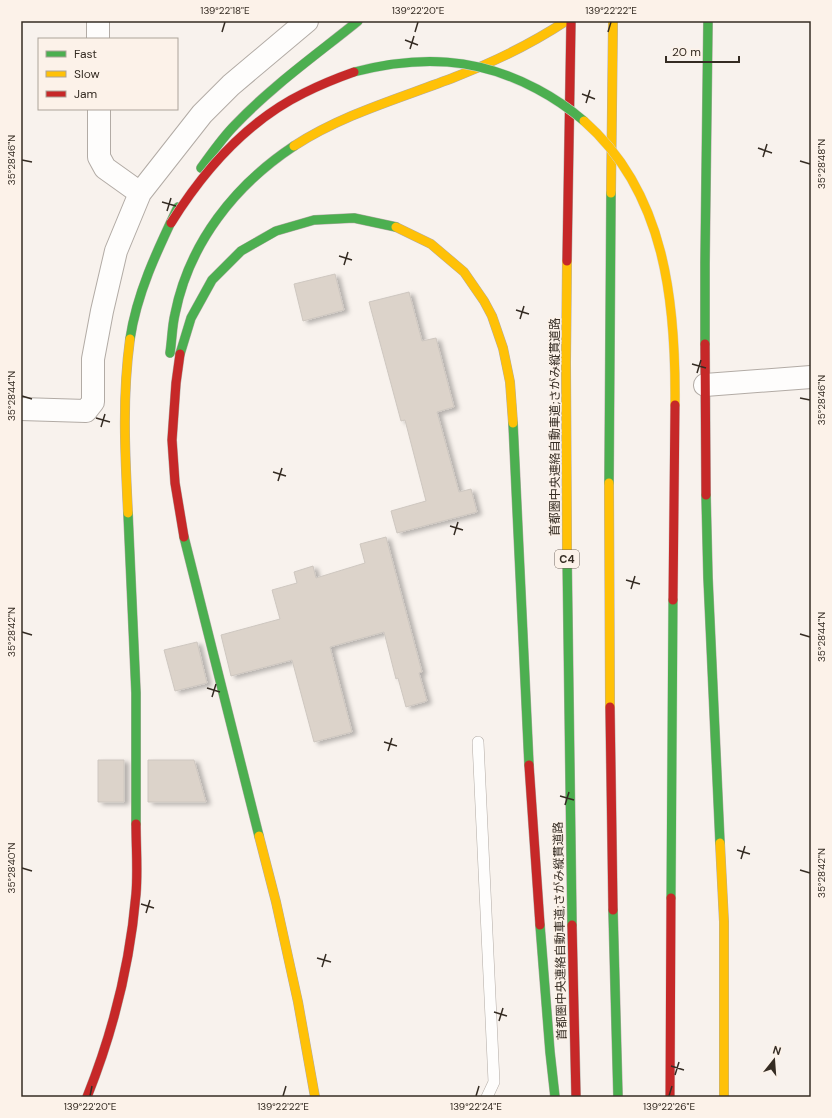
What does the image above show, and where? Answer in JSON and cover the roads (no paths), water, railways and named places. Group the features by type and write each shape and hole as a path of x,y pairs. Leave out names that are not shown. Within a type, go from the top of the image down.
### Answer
{"main road":[{"path":"87,1097 110,1031 127,965 136,892 136,693 124,433 126,376 134,322 149,269 159,246 182,199 209,156 239,119 256,103 358,21"},
{"path":"315,1097 298,1002 276,902 187,553 180,514 172,440 169,373 170,342 173,318 178,297 194,254 204,235 217,217 251,179 293,146 342,120 437,85 501,58 566,21"},
{"name":"首都圏中央連絡自動車道;さがみ縦貫道路","path":"571,21 566,359 567,625 570,890 576,1097"},
{"path":"613,21 609,361 610,611 612,892 618,1097"},
{"path":"708,21 705,263 708,578 714,740 724,922 724,1097"},
{"path":"170,222 184,200 200,180 238,140 263,119 295,98 324,83 350,73 404,61 434,60 464,63 493,70 521,80 570,109 592,127 612,150 631,178 646,209 657,239 665,273 671,321 675,384 670,1097"},
{"path":"172,440 178,360 192,316 214,278 227,264 246,248 272,232 314,219 343,217 370,219 396,226 420,237 443,252 464,272 479,292 492,314 502,339 512,399 530,785 550,1052 555,1097"}],"street":[{"path":"98,21 98,38"},
{"path":"21,409 86,410 93,402 93,359 102,311 116,251 140,193 202,114 231,85 307,21"},
{"path":"99,110 99,157 105,168 140,193"},
{"path":"706,385 811,377"}],"lane":[{"path":"478,742 494,1082 487,1097"}]}
